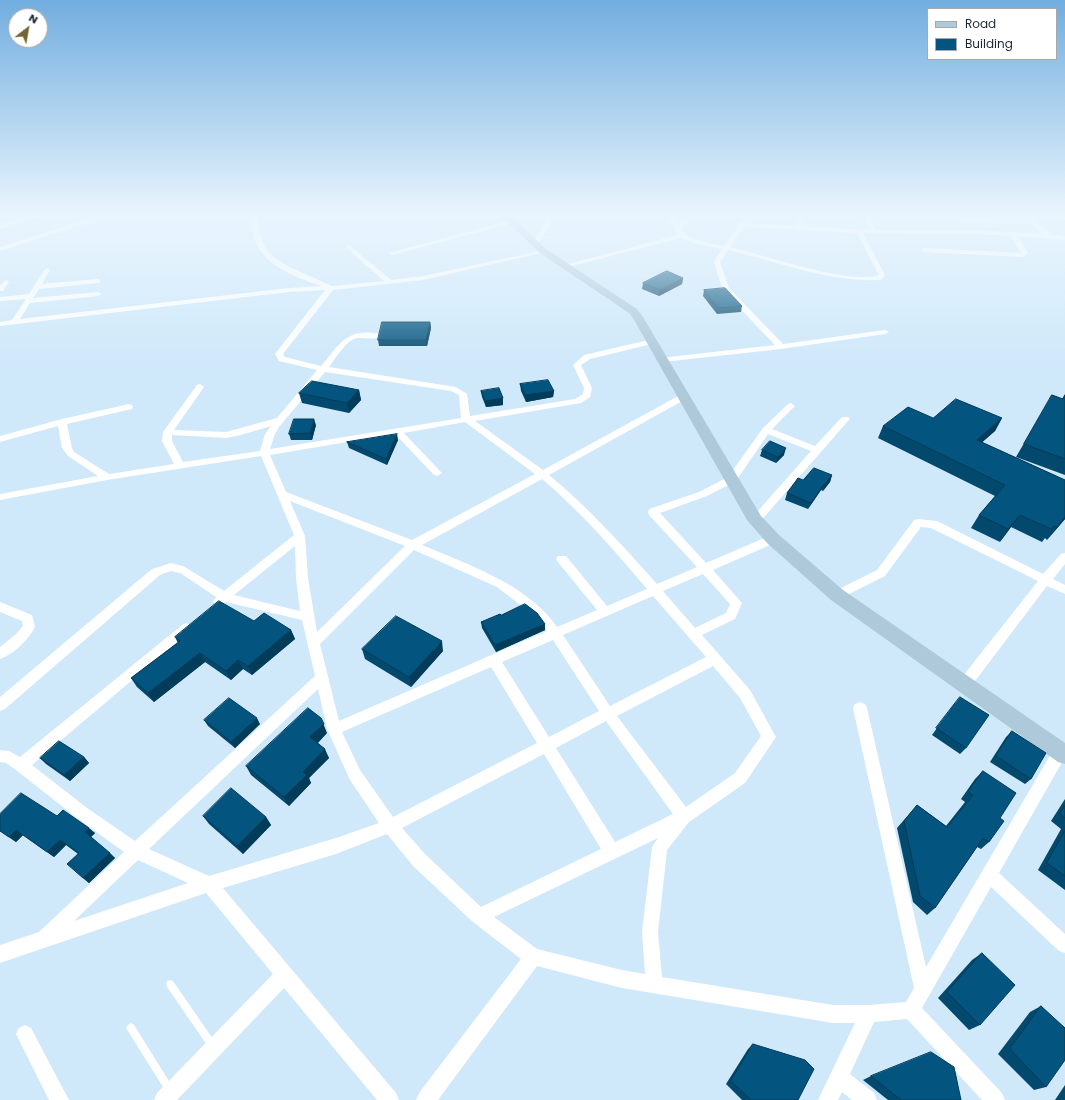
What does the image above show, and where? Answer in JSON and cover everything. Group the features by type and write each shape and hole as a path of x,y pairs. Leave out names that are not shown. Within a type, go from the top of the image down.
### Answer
{"main road":[{"path":"564,266 632,311 638,317 755,520 773,539 837,595 1063,753"}],"street":[{"path":"280,265 331,288"},
{"path":"370,265 389,282"},
{"path":"0,324 289,290 331,288 423,278 470,265"},
{"path":"718,265 726,289 781,347"},
{"path":"794,265 829,275 872,279 880,278 882,275 877,265"},
{"path":"15,322 46,270"},
{"path":"36,287 98,281"},
{"path":"0,289 6,282"},
{"path":"331,288 279,354 282,359 323,369 453,389 463,394 466,419 542,474 572,499 615,544 745,694 769,737 740,778 684,817 479,916"},
{"path":"0,299 98,294"},
{"path":"663,360 781,347 885,332"},
{"path":"376,336 356,336 348,339 280,420 270,434 264,454 300,536 302,578 307,617 334,729 355,776 390,826 419,860 479,916 533,957 622,979 833,1014 868,1014 911,1010"},
{"path":"0,497 107,477 264,454 397,430 578,401 586,395 588,388 577,365 580,362 587,357 653,342"},
{"path":"180,466 167,441 168,432 200,387"},
{"path":"313,644 413,545 683,397"},
{"path":"693,634 731,616 736,604 653,512 703,494 732,479 766,430 791,406"},
{"path":"0,439 62,422 129,407"},
{"path":"755,520 845,419"},
{"path":"168,432 226,435 238,433 280,420"},
{"path":"62,422 67,448 71,454 107,477"},
{"path":"397,430 437,473"},
{"path":"766,430 816,450"},
{"path":"282,494 413,545 501,584 545,618 608,713 684,817"},
{"path":"837,595 881,574 918,523 934,524 1046,579 1065,590"},
{"path":"211,608 300,536"},
{"path":"334,729 773,539"},
{"path":"964,685 1046,579 1065,557"},
{"path":"562,559 604,612"},
{"path":"0,706 156,572 171,567 183,570 224,597 307,617"},
{"path":"0,607 28,618 29,627 20,638 0,654"},
{"path":"21,765 193,623"},
{"path":"0,954 209,884 336,846 390,826 714,659"},
{"path":"494,660 612,852"},
{"path":"43,940 321,678"},
{"path":"860,708 923,990"},
{"path":"911,1010 989,875 1063,753"},
{"path":"0,756 9,757 21,765 82,813 136,851 209,884 389,1100"},
{"path":"654,984 650,932 660,846 684,817"},
{"path":"989,875 1065,945"},
{"path":"426,1100 533,957"},
{"path":"168,1096 285,974"},
{"path":"911,1010 995,1100"},
{"path":"828,1100 868,1014"},
{"path":"25,1034 59,1100"},
{"path":"839,1077 867,1100"}],"lane":[{"path":"170,984 214,1048"},
{"path":"131,1028 168,1096"}],"building":[{"path":"667,271 683,278 660,290 643,283"},
{"path":"725,288 742,306 718,308 704,290"},
{"path":"382,322 430,322 426,340 378,340"},
{"path":"548,380 554,391 525,395 520,384"},
{"path":"312,381 359,390 347,403 299,393"},
{"path":"499,388 503,398 485,401 481,391"},
{"path":"1052,395 1063,399 1065,395 1065,459 1024,444"},
{"path":"956,399 1002,418 977,440 1065,480 1065,517 1057,527 1054,526 1051,529 1020,515 1008,529 979,515 1005,485 883,426 908,407 933,418"},
{"path":"294,419 314,419 310,433 289,434"},
{"path":"397,434 386,459 347,442"},
{"path":"770,441 786,448 778,457 762,450"},
{"path":"814,468 832,475 811,503 787,493 798,478 803,480"},
{"path":"219,601 254,621 264,613 291,630 248,666 238,660 226,671 200,653 148,693 131,678 180,641 175,637"},
{"path":"525,604 537,613 545,624 495,645 481,622"},
{"path":"396,616 442,641 409,677 362,649"},
{"path":"960,697 989,715 966,748 936,728"},
{"path":"229,698 257,718 231,742 204,720"},
{"path":"308,708 321,718 324,724 310,737 325,749 303,772 307,775 284,797 246,766"},
{"path":"1012,731 1046,753 1031,779 996,756"},
{"path":"59,741 84,757 64,775 40,758"},
{"path":"983,771 1016,793 1000,818 1004,821 989,842 983,838 935,908 920,896 904,821 917,805 947,827 973,795 968,792"},
{"path":"231,788 266,817 237,846 203,816"},
{"path":"21,793 57,816 63,810 89,828 85,832 110,853 83,878 67,864 79,853 60,840 47,852 16,830 9,837 0,831 0,814"},
{"path":"1065,806 1065,818 1060,814"},
{"path":"1065,831 1065,876 1047,863"},
{"path":"982,953 1015,985 980,1025 947,992"},
{"path":"1041,1006 1065,1028 1065,1060 1046,1087 1010,1049"},
{"path":"753,1044 805,1060 814,1069 798,1100 751,1100 731,1081"},
{"path":"931,1052 954,1067 961,1100 901,1100 871,1076"}]}
